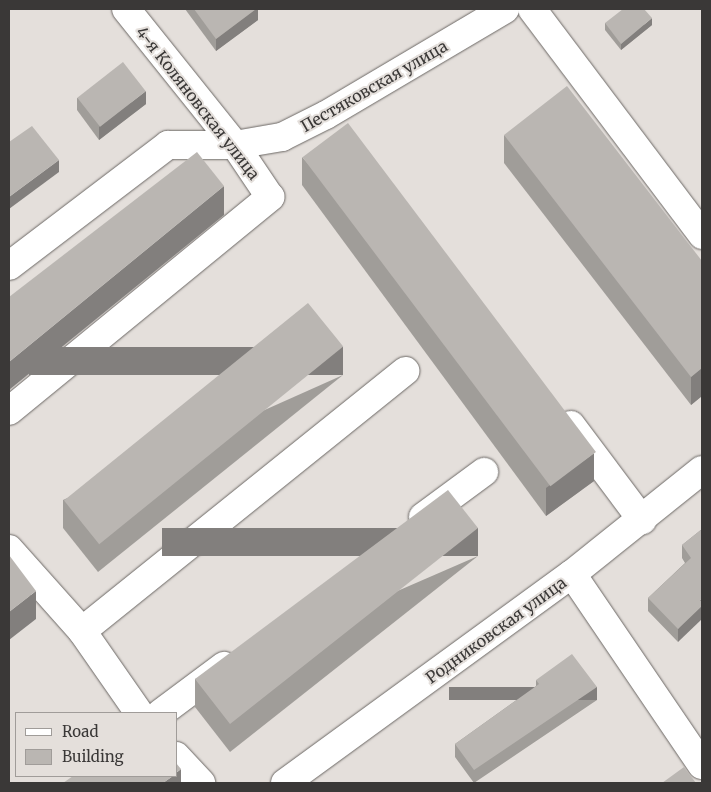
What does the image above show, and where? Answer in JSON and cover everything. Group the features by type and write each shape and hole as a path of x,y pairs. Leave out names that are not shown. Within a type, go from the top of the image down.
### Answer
{"street":[{"name":"4-я Коляновская улица","path":"9,411 270,197 235,145 126,9"},
{"name":"Пестяковская улица","path":"9,266 168,144 235,145 282,137 336,109 505,9"},
{"path":"532,9 702,235"},
{"path":"336,109 354,133"},
{"path":"82,632 405,370"},
{"path":"554,402 642,520"},
{"name":"Родниковская улица","path":"284,783 572,574 642,520 702,470"},
{"path":"405,530 484,472"},
{"path":"11,555 82,632 138,712"},
{"path":"572,574 702,765"},
{"path":"162,712 248,648"},
{"path":"178,758 201,783"}],"building":[{"path":"194,9 256,9 216,39"},
{"path":"623,9 644,9 652,18 621,44 605,23"},
{"path":"123,62 146,91 100,127 77,98"},
{"path":"567,86 702,261 702,368 691,377 504,135"},
{"path":"348,123 596,452 550,486 302,157"},
{"path":"32,126 59,160 9,197 9,142"},
{"path":"197,152 224,186 9,362 9,297"},
{"path":"308,303 343,347 99,544 64,501"},
{"path":"448,490 478,528 230,724 195,679"},
{"path":"702,529 702,599 700,600 702,606 678,629 648,598 691,558 682,545"},
{"path":"9,555 36,591 9,612"},
{"path":"572,654 597,687 474,770 455,744 539,684 536,680"},
{"path":"684,767 696,783 662,783"},
{"path":"72,777 172,777 163,783 63,783"}]}
